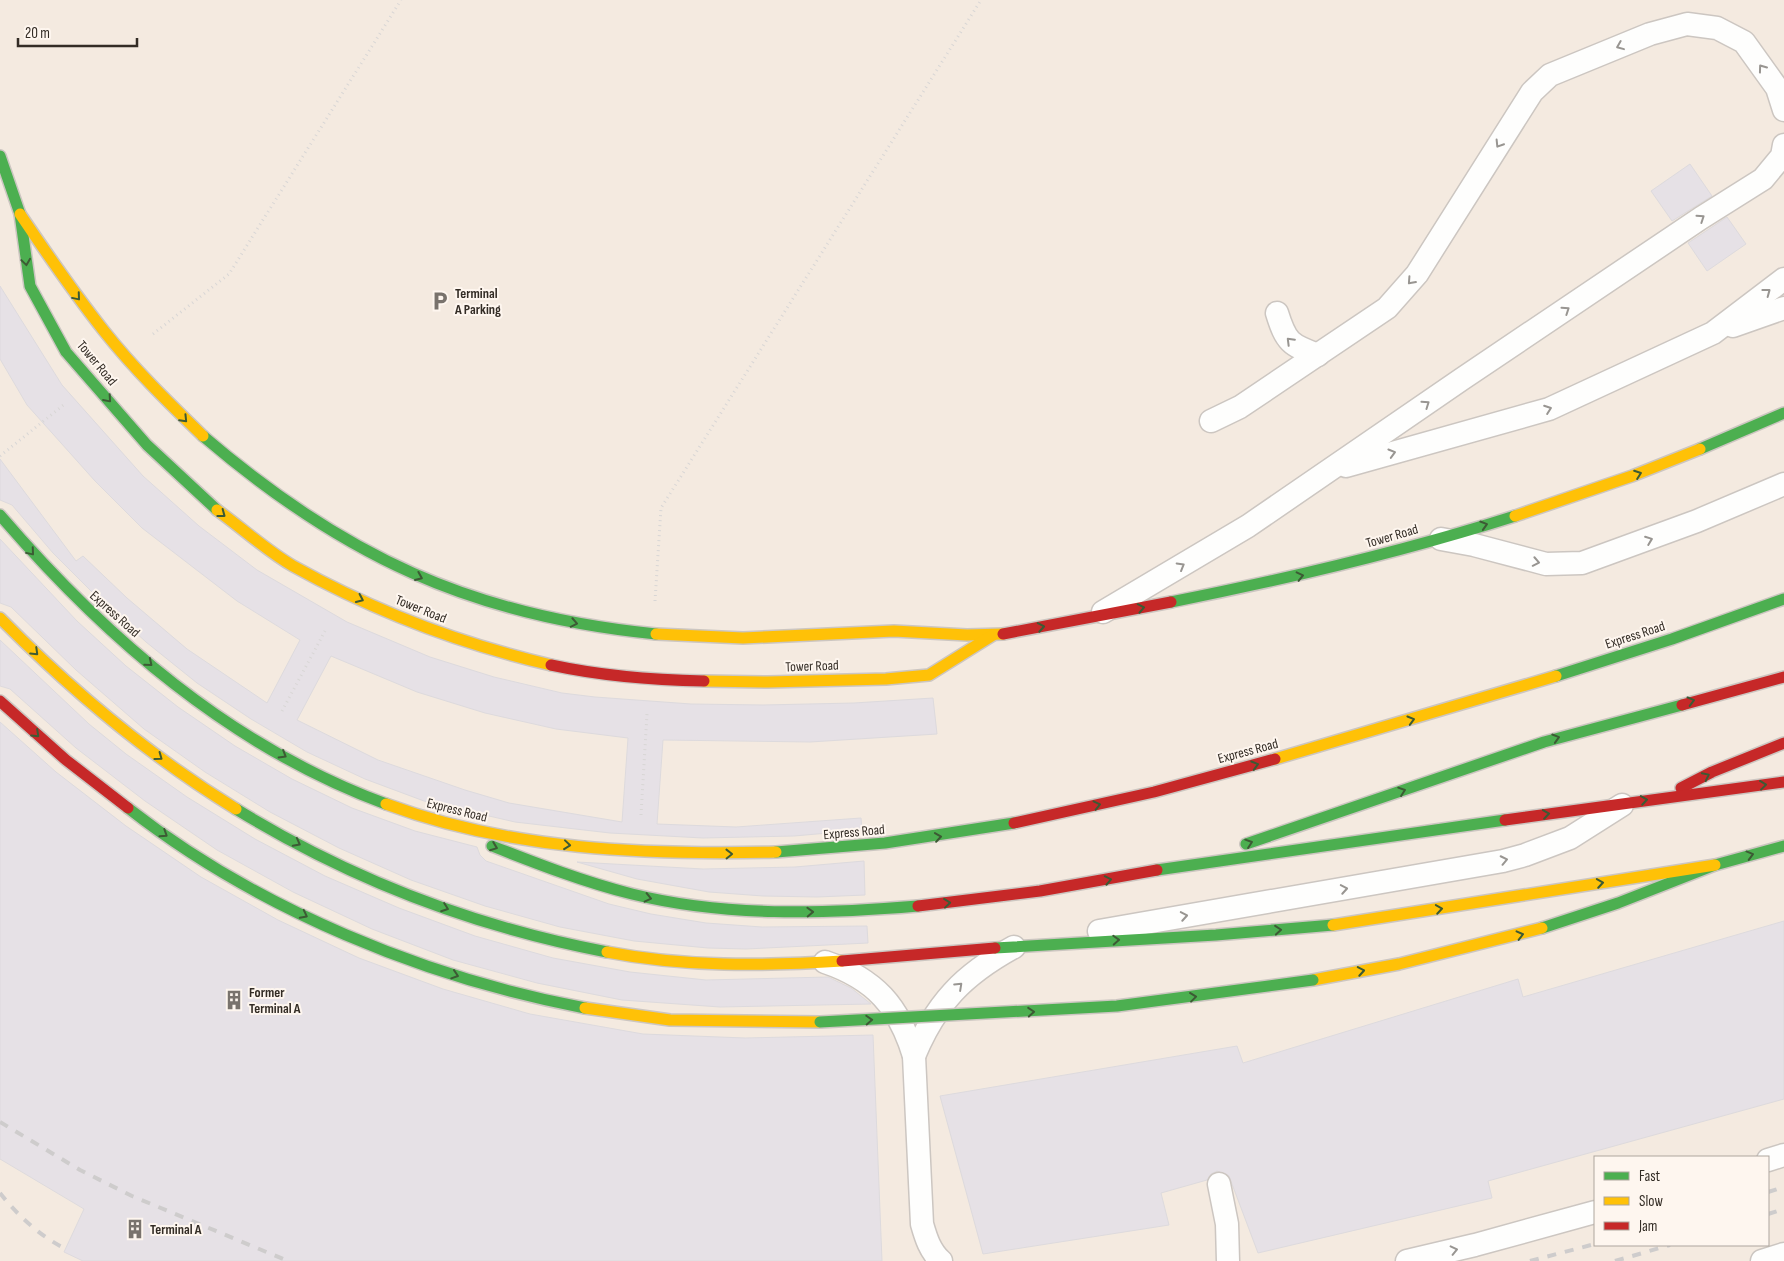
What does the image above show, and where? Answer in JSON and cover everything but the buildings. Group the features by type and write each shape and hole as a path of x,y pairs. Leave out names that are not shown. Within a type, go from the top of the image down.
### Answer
{"street":[{"name":"Tower Road","path":"0,156 20,214 30,286 66,352 147,445 216,510 292,565 371,604 434,630 500,653 592,674 649,680 768,682 886,679 929,675 993,635"},
{"name":"Tower Road","path":"20,214 60,276 124,357 223,455 280,500 344,541 413,574 481,600 546,618 652,636 780,637 893,631 993,635 1302,576 1437,539 1579,495 1648,471 1784,413"},
{"name":"Express Road","path":"0,515 65,588 116,636 172,682 231,724 296,763 384,803 419,816 494,835 539,842 701,854 774,854 890,844 994,828 1063,813 1248,767 1592,664 1784,599"},
{"path":"0,618 84,699 137,742 198,784 261,823 323,857 393,888 463,915 533,935 604,952 707,964 822,961 893,957 1015,946 1280,931 1333,925 1715,864 1784,846"},
{"path":"1186,865 1544,742 1784,677"},
{"path":"0,701 65,761 116,801 191,852 247,886 341,933 408,960 548,1002 622,1015 681,1021 820,1022 1117,1006 1313,980 1399,964 1530,932 1618,903 1715,864"},
{"path":"1662,797 1712,772 1784,743"},
{"path":"384,803 553,870 621,892 692,905 786,912 898,907 1022,893 1186,865 1662,797 1784,782"}],"lane":[{"path":"1211,421 1240,406 1318,356 1387,308 1417,274 1532,92 1550,75 1650,34 1687,24 1717,28 1744,42 1777,88 1784,110"},
{"path":"1093,617 1248,526 1701,218 1763,179 1782,156 1784,145"},
{"path":"1713,333 1784,279"},
{"path":"1328,471 1549,410 1713,333 1784,308"},
{"path":"1277,313 1284,335 1294,346 1318,356"},
{"path":"1437,539 1474,545 1546,564 1582,563 1696,521 1784,484"},
{"path":"914,1056 930,1021 943,1002 992,959 1015,946 1502,861 1525,855 1570,838 1625,803"},
{"path":"822,961 857,975 873,985 887,1001 908,1034 914,1056 922,1224 926,1239 934,1255 941,1261"},
{"path":"1769,1160 1784,1155"},
{"path":"1219,1184 1227,1224 1228,1261"},
{"path":"1407,1261 1475,1245 1594,1212"},
{"path":"1762,1261 1784,1254"}],"path":[{"path":"124,357 229,274 401,0"},
{"path":"652,636 661,508 981,0"},
{"path":"0,456 93,382"},
{"path":"282,711 325,630"},
{"path":"640,823 649,680"}],"shaded area":[{"path":"0,0 1784,0 1784,1261 0,1261"}],"railway":[{"path":"0,1122 80,1170 132,1196 288,1261"},
{"path":"1769,1192 1784,1187"},
{"path":"0,1193 30,1225 66,1249"},
{"path":"1769,1214 1784,1209"},
{"path":"1530,1261 1594,1244"},
{"path":"1615,1261 1667,1246"}],"traffic: fast":[{"path":"0,156 20,214 30,286 66,352 147,445 217,510"},
{"path":"1700,449 1784,413"},
{"path":"203,436 255,478 307,515 359,547 413,573 469,595 527,612 589,625 656,634"},
{"path":"0,515 83,604 175,684 224,720 275,752 329,780 386,804"},
{"path":"1171,602 1344,564 1515,516"},
{"path":"1556,676 1672,639 1784,599"},
{"path":"1246,844 1544,742 1682,705"},
{"path":"128,808 178,844 231,878 287,908 345,935 465,978 525,995 585,1008"},
{"path":"236,809 324,857 415,897 510,929 558,942 607,952"},
{"path":"1157,870 1505,820"},
{"path":"776,852 885,843 1014,823"},
{"path":"492,846 596,884 632,894 703,907 774,912 810,912 918,906"},
{"path":"1542,928 1618,903 1715,865 1784,846"},
{"path":"995,948 1216,935 1333,925"},
{"path":"820,1022 1117,1006 1313,980"}],"traffic: slow":[{"path":"20,214 71,288 115,345 203,436"},
{"path":"1515,516 1632,476 1700,449"},
{"path":"217,510 283,560 355,598 386,612 451,636 517,657 551,665"},
{"path":"0,618 55,671 112,721 172,767 236,809"},
{"path":"656,634 743,638 894,631 967,635 1003,634"},
{"path":"704,681 768,682 886,679 929,675 993,635"},
{"path":"1275,759 1556,676"},
{"path":"386,804 433,819 529,840 627,850 726,853 776,852"},
{"path":"1333,925 1715,865"},
{"path":"1313,980 1399,964 1542,928"},
{"path":"607,952 694,963 783,964 842,961"},
{"path":"585,1008 670,1020 820,1022"}],"traffic: jam":[{"path":"1003,634 1171,602"},
{"path":"551,665 627,677 704,681"},
{"path":"1682,705 1784,677"},
{"path":"0,701 66,760 128,808"},
{"path":"1681,788 1712,772 1784,743"},
{"path":"1014,823 1154,792 1275,759"},
{"path":"1505,820 1784,782"},
{"path":"918,906 1040,891 1157,870"},
{"path":"842,961 995,948"}],"place":[{"name":"Terminal A Parking","path":"440,301"},
{"name":"Former Terminal A","path":"234,1000"},
{"name":"Terminal A","path":"135,1229"}]}
